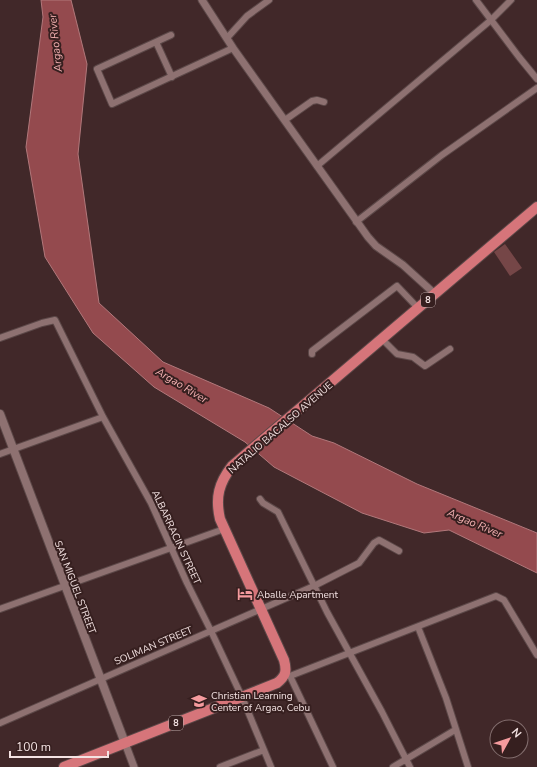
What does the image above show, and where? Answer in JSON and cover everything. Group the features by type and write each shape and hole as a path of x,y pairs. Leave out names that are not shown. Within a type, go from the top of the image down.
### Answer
{"highway":[{"name":"NATALIO BACALSO AVENUE","path":"288,675 284,660 224,529 218,508 217,496 224,476 232,466 537,207"},
{"name":"8","path":"64,767 277,683 288,675"}],"main road":[{"name":"SAN MIGUEL STREET","path":"0,414 125,743"}],"street":[{"path":"202,0 226,38 356,222 376,246 403,265 434,294"},
{"path":"226,38 247,16 269,0"},
{"path":"476,0 537,79"},
{"path":"317,166 491,20 511,0"},
{"path":"171,35 97,69 112,104 233,48"},
{"path":"156,42 172,77"},
{"path":"356,222 442,156 537,88"},
{"path":"285,120 312,101 317,100 324,102"},
{"path":"312,354 312,352 397,286 418,308"},
{"name":"ALBARRACIN STREET","path":"0,338 55,320 103,417 151,503 171,548 212,631 242,697 271,767"},
{"path":"382,339 397,354 413,357 425,366 450,349"},
{"path":"0,454 103,417"},
{"path":"260,499 263,503 278,512 314,586 350,655 358,666 410,767"},
{"path":"0,609 224,529"},
{"name":"SOLIMAN STREET","path":"0,723 100,678 314,586 360,563 374,543 379,540 399,551"},
{"path":"333,767 288,675 350,655 496,596 504,600 537,655"},
{"path":"418,627 446,698 468,767"},
{"path":"393,767 455,730"},
{"name":"SAN MIGUEL STREET","path":"125,743 134,767"},
{"path":"220,767 264,750"}],"shaded area":[{"path":"505,244 522,268 510,276 494,252"}],"water":[{"name":"Argao River","path":"41,0 71,0 87,64 78,154 99,303 163,362 269,408 312,436 334,443 417,484 537,533 537,573 449,530 424,533 362,513 274,467 245,442 154,387 93,333 45,257 26,147 43,17"}],"place":[{"name":"Aballe Apartment","path":"245,594"},
{"name":"Christian Learning Center of Argao, Cebu","path":"199,701"}]}
